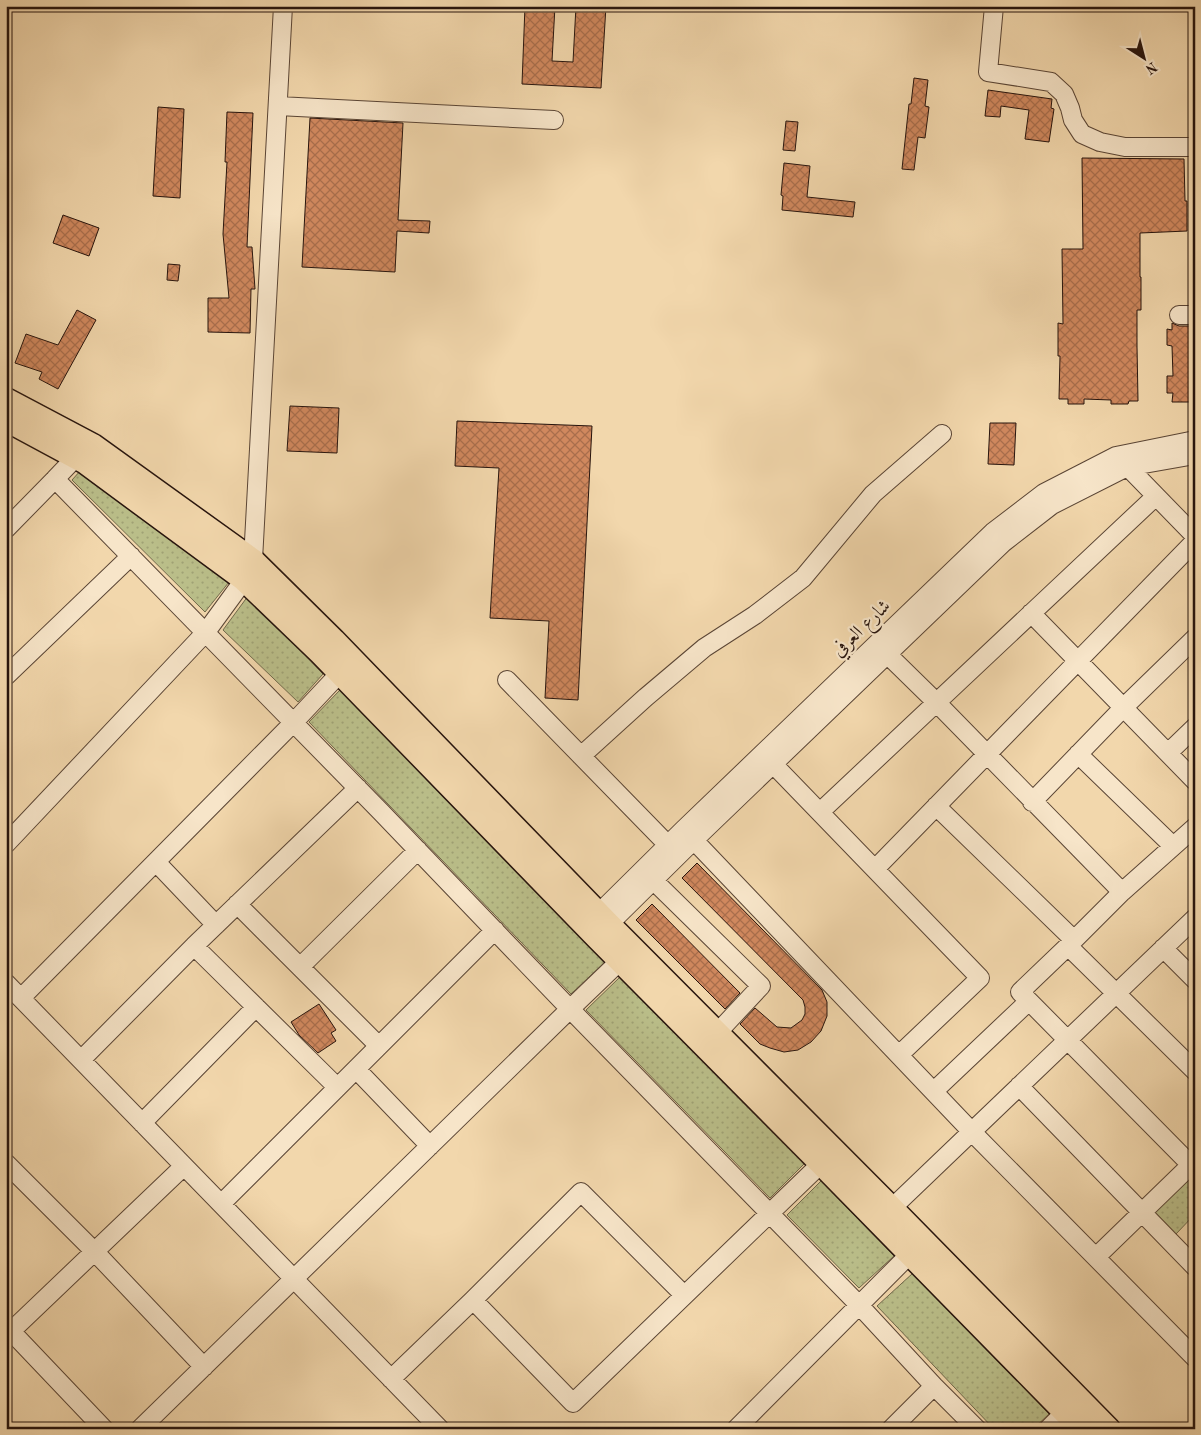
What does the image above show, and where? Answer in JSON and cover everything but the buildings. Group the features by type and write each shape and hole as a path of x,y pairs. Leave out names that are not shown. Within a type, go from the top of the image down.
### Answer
{"main road":[{"path":"6,399 93,446 334,640 603,919 717,1033 828,1157 910,1254 1081,1429"},
{"path":"6,420 76,457 249,570 340,673 620,962 828,1157 892,1208 1109,1429"}],"street":[{"path":"6,844 206,632 249,570 278,106 282,6"},
{"path":"994,6 988,72 1051,82 1064,94 1073,120 1082,134 1100,142 1125,147 1195,147"},
{"path":"278,106 554,120"},
{"path":"581,756 646,696 704,648 755,615 804,578 873,494 942,434"},
{"name":"شارع العرفي","path":"603,919 653,880 689,834 993,532 1044,493 1122,461 1195,440"},
{"name":"شارع العرفي","path":"603,919 668,845 689,834 773,764 1002,543 1052,505 1122,461 1195,454"},
{"path":"6,529 76,457"},
{"path":"1122,461 1195,536"},
{"path":"55,479 294,722 977,1429"},
{"path":"820,812 1156,496"},
{"path":"875,869 1195,542"},
{"path":"6,676 131,556"},
{"path":"1031,613 1195,781"},
{"path":"1032,802 1195,638"},
{"path":"887,654 1122,892"},
{"path":"21,998 340,673"},
{"path":"506,680 668,845"},
{"path":"1168,753 1195,727"},
{"path":"1078,754 1173,846"},
{"path":"773,764 980,978 899,1055"},
{"path":"81,1060 194,946 358,788"},
{"path":"936,806 1071,943 1116,993 1195,1071"},
{"path":"1096,1257 1193,1163 1020,992 1122,892 1195,827"},
{"path":"689,834 972,1132 1195,1358"},
{"path":"300,967 418,850"},
{"path":"156,862 216,925"},
{"path":"653,880 761,986 717,1033"},
{"path":"237,904 379,1046"},
{"path":"892,1208 1195,918"},
{"path":"221,1204 495,930"},
{"path":"194,946 337,1087"},
{"path":"1163,948 1195,980"},
{"path":"140,1429 620,962"},
{"path":"6,983 440,1429"},
{"path":"934,1091 1030,1001"},
{"path":"142,1123 256,1007"},
{"path":"356,1069 430,1146"},
{"path":"1019,1086 1195,1267"},
{"path":"473,1300 573,1403 828,1157"},
{"path":"6,1164 95,1252 204,1367"},
{"path":"104,1429 8,1331 95,1252 184,1166"},
{"path":"391,1379 581,1192 684,1295"},
{"path":"736,1429 910,1254"},
{"path":"891,1429 934,1386"},
{"path":"1048,1429 1064,1412"}],"green space":[{"path":"81,470 229,582 205,612 72,480"},
{"path":"248,596 323,674 298,702 223,630"},
{"path":"340,690 606,961 571,994 309,722"},
{"path":"620,977 806,1162 770,1198 586,1010"},
{"path":"1195,1169 1195,1214 1176,1234 1152,1211"},
{"path":"821,1181 894,1256 859,1288 787,1215"},
{"path":"913,1273 1049,1414 1033,1429 994,1429 877,1306"}]}
